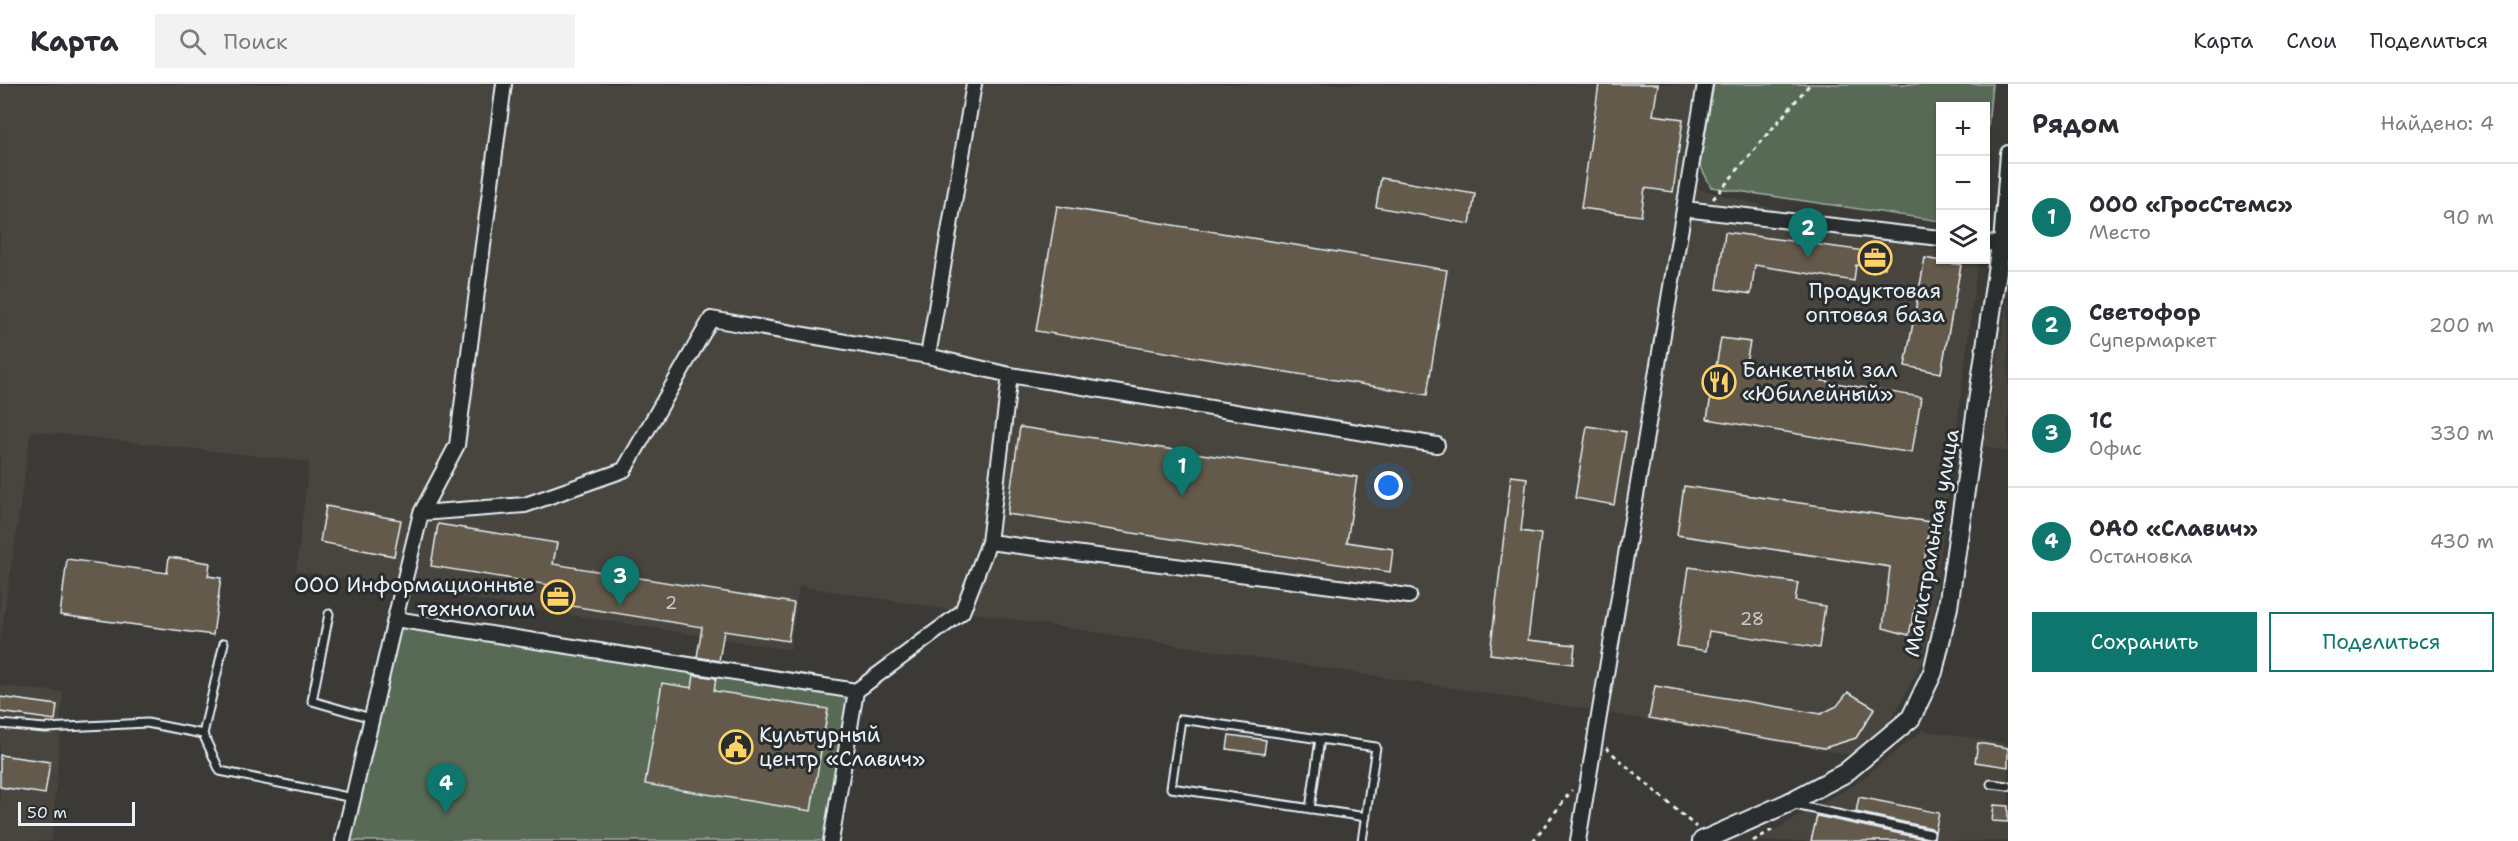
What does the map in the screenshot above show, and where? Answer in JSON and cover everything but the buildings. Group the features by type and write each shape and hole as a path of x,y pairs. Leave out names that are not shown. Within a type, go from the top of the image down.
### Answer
{"main road":[{"name":"Магистральная улица","path":"1707,840 1788,803 1845,773 1911,718 1933,672 1948,607 1998,244"}],"street":[{"path":"343,841 421,513 457,445 504,84"},
{"path":"928,356 974,84"},
{"path":"1578,841 1705,84"},
{"path":"1998,244 2008,153"},
{"path":"1684,208 1936,237"},
{"path":"421,513 525,505 624,470 711,319 928,356 1010,375 1437,445"},
{"path":"831,841 856,691 962,612 989,542 1010,375"},
{"path":"989,542 1408,596"},
{"path":"395,619 856,691"}],"lane":[{"path":"329,614 312,701 371,718"},
{"path":"224,643 203,734 220,771 353,798"},
{"path":"1362,841 1366,817 1376,747 1181,719 1171,789 1366,817"},
{"path":"0,724 45,728 147,723 203,734"},
{"path":"1310,809 1320,739"},
{"path":"1991,784 2008,786"},
{"path":"1788,803 1930,834"}],"path":[{"path":"1703,211 1810,84"},
{"path":"1595,738 1707,840"},
{"path":"1533,841 1591,765"},
{"path":"1753,841 1781,824"}],"shaded area":[{"path":"0,84 1703,84 1599,711 799,586 790,650 296,571 309,462 31,431 0,643"},
{"path":"1688,186 1936,250 1936,264 1978,264 1934,610 1923,661 1895,713 1863,757 1601,712"},
{"path":"2008,298 2008,452 1983,446"},
{"path":"0,686 63,692 52,841 0,841"},
{"path":"1923,730 2008,744 2008,841 1755,841 1855,784"}],"green space":[{"path":"1714,84 1992,84 1990,105 1990,102 1936,102 1936,220 1711,187 1700,165"},
{"path":"395,619 856,691 831,841 343,841"}],"place":[{"name":"Светофор","path":"1808,258"},
{"name":"Продуктовая оптовая база","path":"1875,258"},
{"name":"Банкетный зал «Юбилейный»","path":"1719,382"},
{"name":"ООО «ГросСтемс»","path":"1182,496"},
{"name":"ООО Информационные технологии","path":"558,597"},
{"name":"1С","path":"620,606"},
{"name":"Культурный центр «Славич»","path":"736,747"},
{"name":"ОАО «Славич»","path":"446,813"}]}
